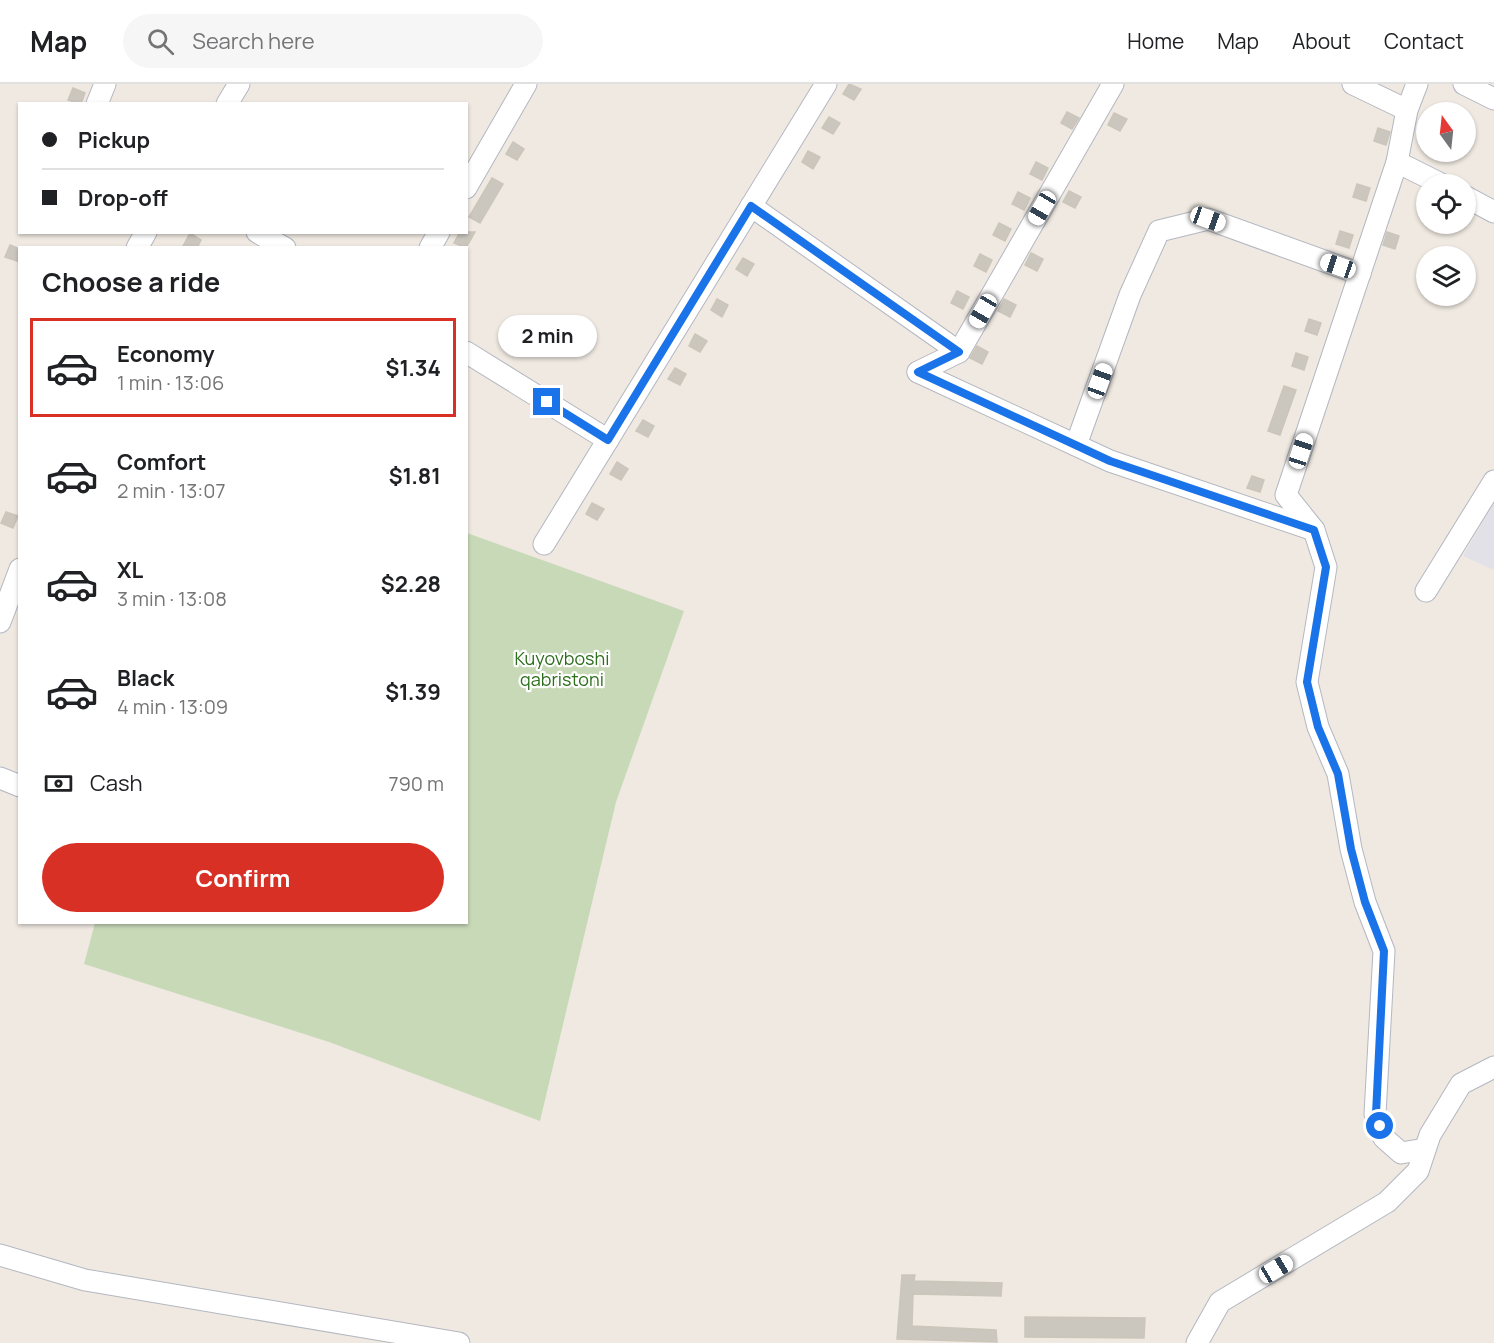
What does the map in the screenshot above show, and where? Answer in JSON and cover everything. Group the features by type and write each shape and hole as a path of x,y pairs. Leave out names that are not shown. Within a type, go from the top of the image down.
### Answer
{"street":[{"path":"97,102 105,84"},
{"path":"228,102 239,84"},
{"path":"468,185 526,84"},
{"path":"544,544 826,84"},
{"path":"1113,84 959,352 918,372 1110,461 1314,530"},
{"path":"1353,84 1407,110"},
{"path":"1417,84 1407,110 1397,162 1286,495 1314,530 1326,567 1307,682 1318,727 1338,774 1351,849 1365,902 1384,951 1376,1114 1384,1138 1401,1153 1425,1149"},
{"path":"1464,84 1494,99"},
{"path":"1397,162 1421,174"},
{"path":"1476,202 1494,212"},
{"path":"751,206 959,352"},
{"path":"1076,445 1130,295 1159,231 1208,219 1360,274"},
{"path":"260,234 282,246"},
{"path":"468,353 608,440"},
{"path":"1426,591 1494,481"},
{"path":"0,622 14,576"},
{"path":"0,778 18,785"},
{"path":"1197,1343 1220,1302 1387,1202 1418,1171 1430,1135 1461,1084 1494,1067"},
{"path":"0,1255 85,1280 459,1343"}],"shaded area":[{"path":"1494,502 1494,570 1463,556"}],"green space":[{"name":"Kuyovboshi qabristoni","path":"468,533 684,611 616,802 540,1121 329,1042 84,964 95,924 468,924"}],"building":[{"path":"849,84 861,89 854,100 843,94"},
{"path":"73,88 85,93 82,102 68,100"},
{"path":"1067,112 1079,118 1072,129 1061,123"},
{"path":"1114,113 1127,119 1120,131 1108,125"},
{"path":"829,117 840,123 833,134 822,128"},
{"path":"1378,128 1390,132 1386,145 1374,141"},
{"path":"513,142 524,149 517,160 506,154"},
{"path":"808,151 820,157 813,169 802,162"},
{"path":"1036,162 1048,168 1042,180 1030,174"},
{"path":"492,178 503,184 480,223 469,217"},
{"path":"1357,184 1370,188 1366,201 1353,197"},
{"path":"1069,191 1081,197 1075,208 1063,202"},
{"path":"1018,192 1030,198 1024,210 1012,204"},
{"path":"999,223 1011,229 1005,241 993,235"},
{"path":"1340,231 1353,235 1349,248 1336,244"},
{"path":"475,232 467,246 454,243 459,234"},
{"path":"1387,232 1399,236 1395,249 1383,245"},
{"path":"189,234 201,240 198,246 183,246"},
{"path":"10,245 18,248 18,261 5,257"},
{"path":"1031,253 1043,259 1037,271 1025,265"},
{"path":"980,254 992,260 986,272 974,266"},
{"path":"743,258 754,264 747,276 736,269"},
{"path":"957,291 969,297 963,309 951,303"},
{"path":"717,299 728,305 722,317 711,310"},
{"path":"1004,299 1016,305 1010,317 998,311"},
{"path":"1309,319 1321,323 1317,335 1305,331"},
{"path":"695,334 707,341 700,352 689,346"},
{"path":"977,346 988,352 982,364 970,358"},
{"path":"1296,353 1308,357 1304,370 1292,366"},
{"path":"675,368 686,374 680,385 668,379"},
{"path":"1284,386 1296,390 1280,435 1268,431"},
{"path":"643,420 654,426 648,437 636,431"},
{"path":"617,462 628,469 621,480 610,474"},
{"path":"1252,476 1264,480 1260,492 1247,488"},
{"path":"592,503 604,509 597,520 586,514"},
{"path":"6,512 18,516 13,528 1,523"},
{"path":"902,1275 915,1275 914,1281 1002,1283 1001,1296 913,1294 912,1326 996,1330 997,1342 897,1339"},
{"path":"1025,1317 1145,1318 1144,1338 1025,1337"}],"route":[{"path":"547,402 608,440 751,206 959,352 918,372 1110,461 1314,530 1326,567 1307,682 1318,727 1338,774 1351,849 1365,902 1384,951 1376,1114 1380,1126"}]}
